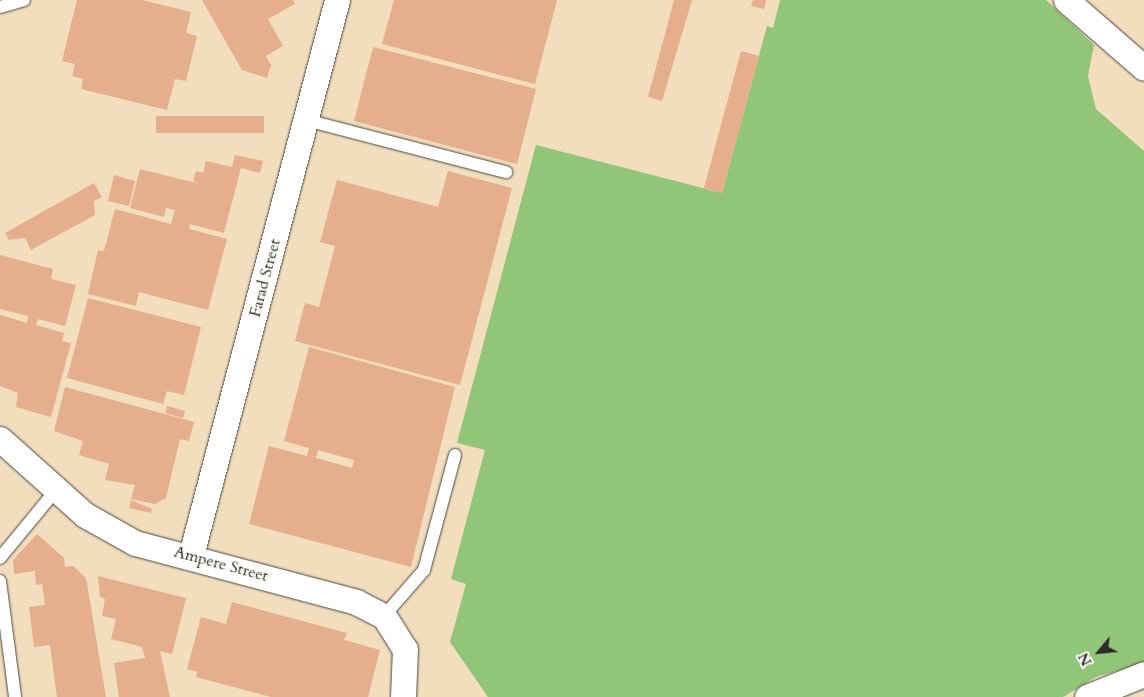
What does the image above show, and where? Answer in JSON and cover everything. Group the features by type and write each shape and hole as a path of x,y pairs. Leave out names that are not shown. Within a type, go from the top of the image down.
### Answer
{"street":[{"name":"Farad Street","path":"191,555 337,0"},
{"path":"1066,0 1144,68"},
{"name":"Ampere Street","path":"0,439 85,515 135,543 191,555 356,602 384,616"},
{"path":"384,616 405,649 403,697"},
{"path":"1087,697 1144,674"}],"lane":[{"path":"0,7 24,0"},
{"path":"306,120 506,172"},
{"path":"384,616 424,570 455,455"},
{"path":"0,558 56,490"},
{"path":"0,581 14,697"}],"green space":[{"path":"780,0 1046,0 1094,45 1088,76 1096,109 1144,151 1144,663 1096,677 1063,697 488,697 450,642 466,584 451,579 485,450 457,443 536,145 722,193 767,26 773,28"}],"building":[{"path":"77,0 142,0 191,12 186,33 197,36 186,81 175,79 167,110 81,89 83,79 72,76 75,64 62,61"},
{"path":"202,0 293,0 295,4 268,19 283,46 266,56 271,65 267,78 242,70"},
{"path":"394,0 557,0 535,84 382,44"},
{"path":"674,0 692,0 662,101 648,97"},
{"path":"753,0 766,0 764,9 751,6"},
{"path":"373,47 536,89 517,164 354,121"},
{"path":"741,51 759,56 722,193 704,188"},
{"path":"156,116 264,116 264,133 156,133"},
{"path":"235,155 263,161 260,173 241,168 224,233 190,224 189,229 227,239 208,310 139,292 136,306 88,294 98,250 104,251 115,209 171,224 175,210 166,208 164,217 130,208 140,169 200,184 193,181 196,171 203,173 206,161 232,167"},
{"path":"448,171 512,188 460,385 295,341 305,303 319,307 335,246 320,242 337,180 438,207"},
{"path":"114,175 135,181 129,206 108,201"},
{"path":"94,183 102,197 94,201 95,215 31,250 25,238 9,240 5,233"},
{"path":"0,255 53,269 51,279 76,285 65,326 38,319 36,325 64,333 62,341 71,343 51,417 16,407 18,393 0,386 0,315 27,323 28,316 0,309"},
{"path":"88,298 201,327 184,395 167,391 163,404 67,378"},
{"path":"309,347 455,387 411,567 249,524 269,446 307,456 309,448 284,441","holes":["318,450 354,460 352,468 316,458"]},
{"path":"65,387 194,422 189,441 180,439 166,498 155,504 131,499 135,485 105,480 109,464 79,455 83,441 54,431"},
{"path":"167,406 185,411 183,418 165,413"},
{"path":"131,500 152,509 151,513 129,508"},
{"path":"37,534 64,558 65,567 73,566 86,578 106,697 57,697 50,645 34,647 29,607 45,605 42,584 36,585 35,571 14,574 13,560"},
{"path":"98,576 186,598 172,654 160,651 170,697 119,697 114,663 145,658 142,647 111,639 116,619 102,616 105,599 100,597"},
{"path":"232,602 347,633 344,640 380,650 368,697 271,697 196,677 197,672 187,669 201,617 226,624"}]}
